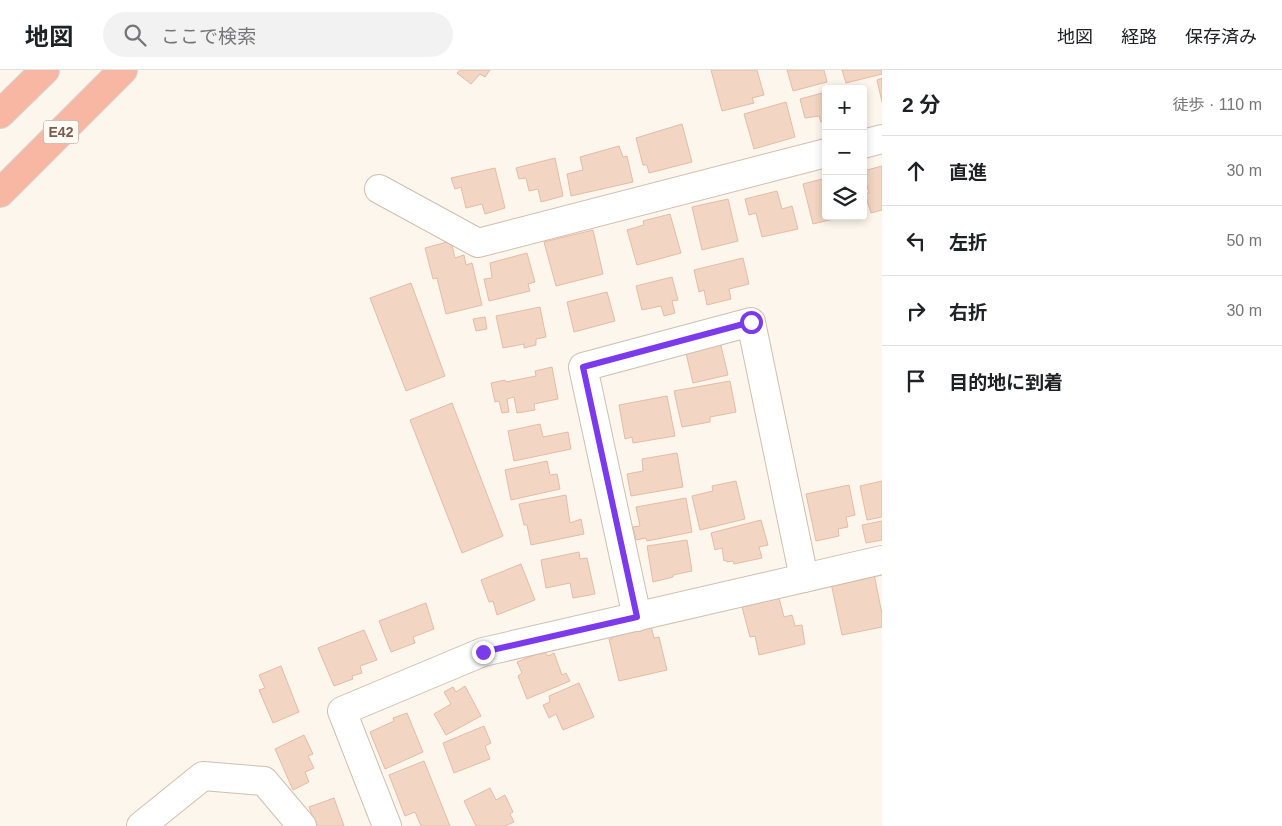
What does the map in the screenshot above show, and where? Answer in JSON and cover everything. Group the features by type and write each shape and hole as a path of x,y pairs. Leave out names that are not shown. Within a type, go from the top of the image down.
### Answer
{"highway":[{"path":"0,114 45,70"},
{"name":"E42","path":"0,193 123,70"}],"street":[{"path":"867,143 882,139"},
{"path":"379,189 478,243 822,154"},
{"path":"637,617 583,367 751,322 804,578"},
{"path":"387,826 342,711 483,652 882,560"},
{"path":"141,826 203,776 264,781 302,826"}],"building":[{"path":"460,70 490,70 485,77 480,74 471,84 457,73"},
{"path":"711,70 757,70 764,95 752,98 754,103 722,111"},
{"path":"787,70 824,70 827,82 793,91"},
{"path":"842,70 882,70 882,74 846,83"},
{"path":"882,78 882,102 877,80"},
{"path":"822,93 822,122 819,116 805,118 800,99"},
{"path":"786,102 795,137 754,149 744,114"},
{"path":"682,124 692,162 649,173 647,165 643,165 636,138"},
{"path":"619,146 623,157 627,156 633,182 571,196 567,174 583,170 580,157"},
{"path":"555,158 563,196 541,202 538,189 529,191 526,178 519,179 516,168"},
{"path":"882,166 882,210 871,213 867,200 867,194 869,193 867,170"},
{"path":"495,168 505,208 485,214 482,204 466,208 461,187 455,189 451,178"},
{"path":"822,179 822,220 829,220 813,224 803,184"},
{"path":"777,191 782,209 792,206 798,229 762,237 756,213 749,215 745,199"},
{"path":"728,199 738,241 702,250 692,207"},
{"path":"670,214 681,253 637,265 627,230 644,225 643,221"},
{"path":"593,230 603,274 556,286 544,242"},
{"path":"451,241 455,258 464,255 466,265 472,263 482,305 446,314 437,278 433,279 425,248"},
{"path":"527,253 535,282 528,284 530,291 489,301 484,279 492,278 490,263"},
{"path":"743,258 749,284 729,289 731,299 707,305 704,290 699,292 694,270"},
{"path":"672,277 678,300 672,301 675,313 664,316 661,306 642,310 636,286"},
{"path":"411,283 445,376 406,391 370,298"},
{"path":"607,292 615,321 574,332 567,302"},
{"path":"540,307 546,337 536,339 536,345 524,348 524,344 503,348 496,316"},
{"path":"485,317 487,329 476,331 473,319"},
{"path":"720,342 728,375 693,383 685,349"},
{"path":"552,367 558,399 534,404 535,410 517,413 514,397 507,399 509,412 502,413 499,401 495,402 491,383 536,376 535,371"},
{"path":"730,381 736,412 710,417 710,422 682,427 674,391"},
{"path":"667,396 675,436 633,443 632,437 625,439 619,405"},
{"path":"452,403 503,536 462,553 410,420"},
{"path":"540,424 543,437 568,432 571,449 514,461 508,431"},
{"path":"677,453 683,487 631,496 627,474 643,471 642,459"},
{"path":"547,461 550,475 557,474 560,489 511,500 505,470"},
{"path":"736,481 745,519 700,530 692,496 713,491 712,486"},
{"path":"882,481 882,517 867,520 860,486"},
{"path":"849,485 855,515 846,517 848,527 838,529 839,536 816,541 806,494"},
{"path":"566,495 570,523 581,519 584,534 531,545 527,525 524,525 519,504"},
{"path":"686,498 692,532 647,541 646,538 636,540 633,527 640,526 636,507"},
{"path":"761,520 768,545 759,547 762,558 734,564 733,561 724,561 722,548 715,550 711,533"},
{"path":"882,521 882,540 866,543 862,525"},
{"path":"687,540 692,571 653,582 647,546"},
{"path":"579,552 580,559 587,558 595,594 573,598 570,583 546,588 541,560"},
{"path":"521,564 535,600 497,615 493,601 489,602 481,580"},
{"path":"874,574 882,614 882,627 842,635 831,583"},
{"path":"779,598 784,617 792,615 795,626 802,625 805,644 759,655 755,636 750,637 742,607"},
{"path":"426,603 434,629 413,637 415,643 391,652 379,621"},
{"path":"651,626 654,638 659,637 667,670 619,681 609,639 612,639 612,634"},
{"path":"364,630 377,660 360,666 362,673 352,676 353,679 334,686 318,648"},
{"path":"544,651 548,656 554,653 562,675 566,673 570,681 527,699 518,676 522,673 517,662"},
{"path":"281,666 299,712 273,723 259,690 265,688 259,675"},
{"path":"579,683 594,717 563,730 556,714 549,718 543,705 550,702 549,696"},
{"path":"465,686 481,716 446,735 434,714 451,704 444,692 453,687 456,692"},
{"path":"407,713 423,752 385,769 370,732 394,721 393,718"},
{"path":"484,726 491,743 485,746 490,759 454,773 443,743"},
{"path":"304,735 313,754 308,756 314,768 305,772 309,782 293,790 275,749"},
{"path":"424,761 450,826 421,826 415,812 405,816 389,775"},
{"path":"490,788 496,800 505,795 513,812 510,814 514,822 505,826 476,826 464,801"},
{"path":"334,798 344,826 316,826 309,807"}],"route":[{"path":"483,652 637,617 583,367 751,322"}]}
